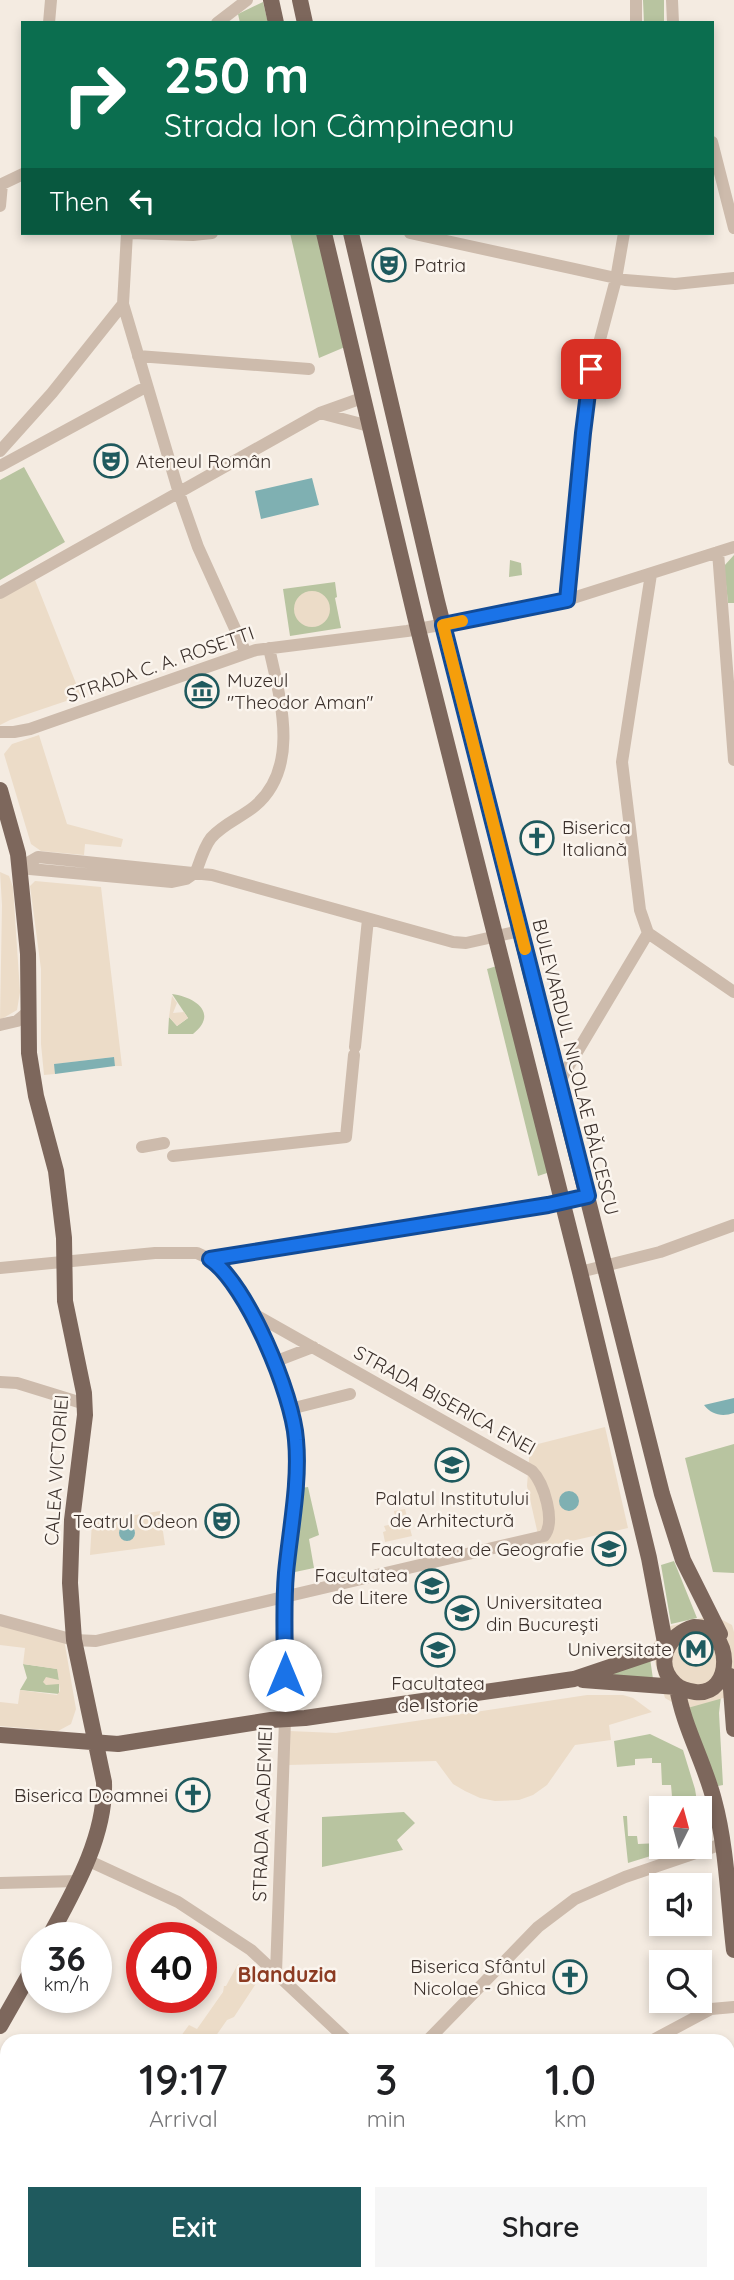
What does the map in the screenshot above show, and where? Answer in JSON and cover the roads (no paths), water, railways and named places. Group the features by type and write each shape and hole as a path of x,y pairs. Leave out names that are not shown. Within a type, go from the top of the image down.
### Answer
{"main road":[{"path":"271,0 276,21"},
{"path":"300,0 305,21"},
{"path":"324,235 418,629 649,1558 666,1647 666,1668 677,1687 681,1707 714,1798 734,1950"},
{"name":"BULEVARDUL NICOLAE BĂLCESCU","path":"351,235 443,625 676,1541 688,1572 726,1636"},
{"name":"CALEA VICTORIEI","path":"0,790 15,839 28,954 31,1066 56,1171 65,1261 65,1301 85,1404 70,1549 70,1583 74,1640 103,1771 104,1797 87,1860 57,1922"},
{"path":"0,1735 123,1744 574,1679 666,1647 685,1629 704,1627 726,1636 732,1656 734,1729"},
{"path":"574,1679 708,1691 721,1685 732,1675"},
{"path":"0,2026 21,1989"}],"street":[{"path":"49,21 51,0"},
{"path":"220,21 247,0"},
{"path":"636,0 636,21"},
{"path":"672,0 673,21"},
{"path":"714,150 734,228"},
{"path":"0,206 1,185 21,175"},
{"path":"129,235 123,304 179,493 202,559 246,653"},
{"path":"419,235 616,279 675,284 734,278"},
{"path":"567,600 588,385 616,279 624,235"},
{"path":"0,452 52,393 123,304"},
{"path":"138,356 309,369"},
{"path":"0,466 141,390"},
{"path":"0,593 320,413 362,398"},
{"path":"320,413 369,426"},
{"path":"443,625 567,600 734,547"},
{"path":"718,552 728,607 734,760"},
{"path":"651,574 622,762 638,897 648,933 734,992"},
{"name":"STRADA C. A. ROSETTI","path":"0,732 30,729 246,653 443,625"},
{"path":"196,872 213,836 262,799 278,772 284,748 284,729 269,648"},
{"path":"19,868 38,857 196,872 242,882 453,942 466,943 520,931"},
{"path":"173,1156 346,1137 368,919"},
{"path":"558,1084 648,933"},
{"path":"0,1025 10,1024 28,1012"},
{"path":"142,1147 164,1143"},
{"path":"0,1268 180,1252 210,1259 588,1196"},
{"path":"580,1272 660,1252 734,1225"},
{"name":"STRADA ACADEMIEI","path":"210,1259 221,1268 266,1339 296,1432 297,1455 285,1597 285,1720 276,1973"},
{"name":"STRADA BISERICA ENEI","path":"252,1313 532,1471 542,1486 550,1522 544,1536 285,1597"},
{"path":"274,1362 313,1348"},
{"path":"0,1382 17,1383 85,1404"},
{"path":"290,1409 350,1394"},
{"path":"0,1620 74,1640 96,1641 285,1597"},
{"path":"434,2034 538,1927 575,1899 625,1877 722,1844"},
{"path":"87,1860 178,1902 251,1950 341,2034"},
{"path":"0,1883 78,1881"},
{"path":"664,2034 711,2009 734,2007"}],"water":[{"path":"312,478 319,505 261,519 255,491"},
{"path":"114,1057 115,1066 55,1074 54,1064"},
{"path":"734,1398 734,1413 730,1414 714,1413 704,1405"},
{"path":"569,1491 576,1494 579,1501 576,1508 569,1511 562,1508 559,1501 562,1494"},
{"path":"124,1525 130,1525 135,1533 133,1539 124,1541 119,1536 119,1530"}],"place":[{"name":"Patria","path":"389,265"},
{"name":"Ateneul Român","path":"111,461"},
{"name":"Muzeul \"Theodor Aman\"","path":"202,691"},
{"name":"Biserica Italiană","path":"537,838"},
{"name":"Palatul Institutului de Arhitectură","path":"452,1465"},
{"name":"Teatrul Odeon","path":"222,1521"},
{"name":"Facultatea de Geografie","path":"609,1549"},
{"name":"Facultatea de Litere","path":"432,1586"},
{"name":"Universitatea din București","path":"462,1613"},
{"name":"Universitate","path":"696,1649"},
{"name":"Facultatea de Istorie","path":"438,1650"},
{"name":"Biserica Doamnei","path":"193,1795"},
{"name":"Biserica Sfântul Nicolae - Ghica","path":"570,1977"}],"district":[{"name":"Blanduzia","path":"287,1975"}]}
